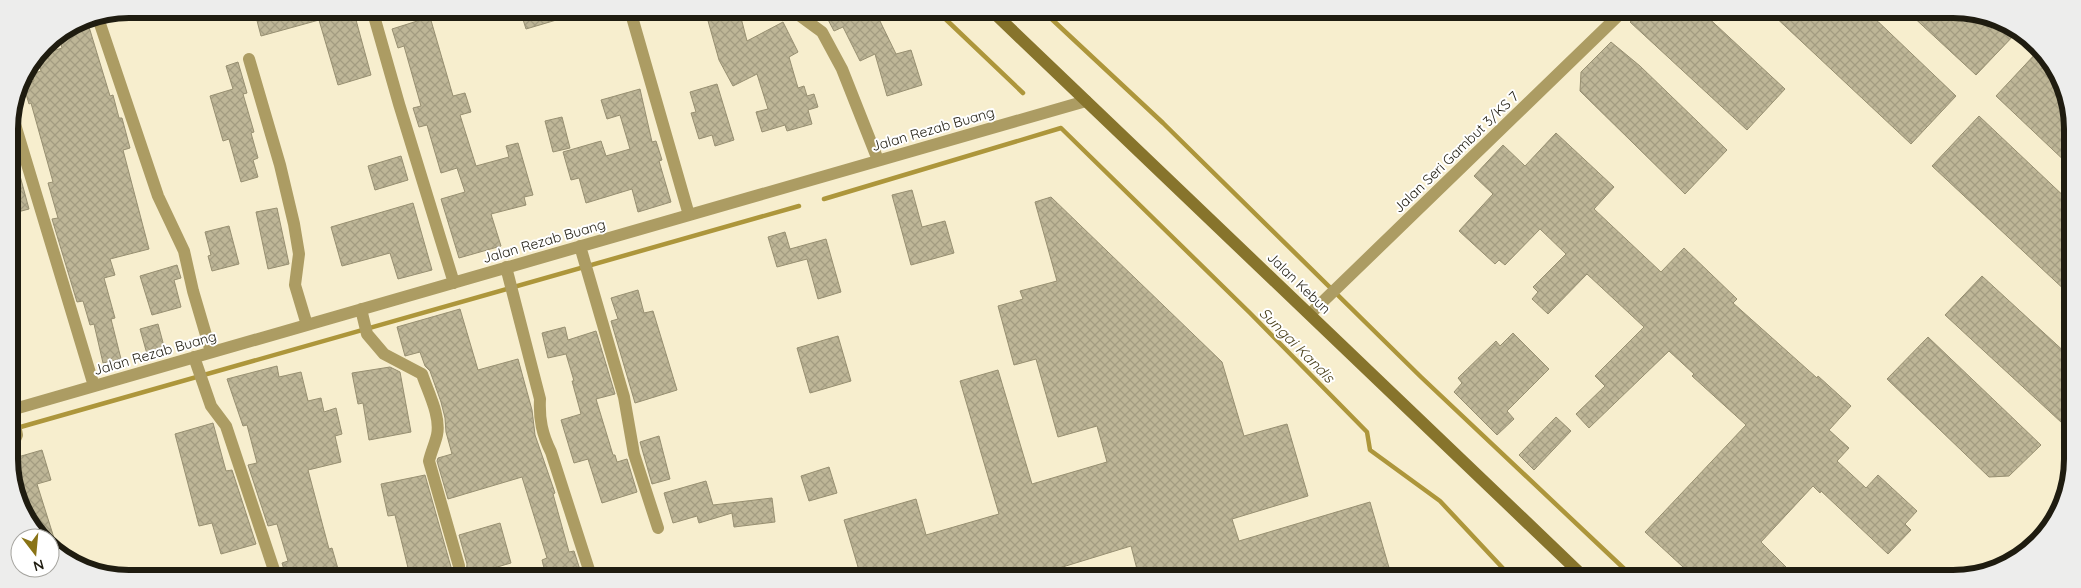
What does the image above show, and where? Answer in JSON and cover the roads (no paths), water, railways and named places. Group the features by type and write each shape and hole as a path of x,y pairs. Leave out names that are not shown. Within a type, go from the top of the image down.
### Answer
{"main road":[{"name":"Jalan Kebun","path":"999,18 1577,570"}],"street":[{"path":"374,18 398,104 454,282"},
{"path":"632,18 689,215"},
{"path":"803,18 822,32 842,69 878,160"},
{"name":"Jalan Seri Gambut 3/KS 7","path":"1310,314 1616,18"},
{"path":"99,21 158,196 184,252 211,352"},
{"path":"249,59 280,165 294,224 298,254 296,285 307,325"},
{"name":"Jalan Rezab Buang","path":"18,411 94,386 196,361 211,352 307,325 362,313 454,282 507,273 689,215 1086,100"},
{"path":"18,134 94,386"},
{"path":"582,250 624,397 634,454 658,528"},
{"path":"507,273 540,399 539,418 544,439 551,452 589,570"},
{"path":"362,313 367,334 384,354 422,374 436,415 437,434 431,448 429,462 459,570"},
{"path":"196,361 211,406 226,426 274,570"}],"waterway":[{"name":"Sungai Kandis","path":"944,18 1023,93"},
{"path":"1050,18 1163,123 1421,377 1626,570"},
{"name":"Sungai Kandis","path":"824,199 1061,128 1250,313 1367,432 1370,450 1440,501 1505,570"},
{"path":"18,428 799,206"}]}
